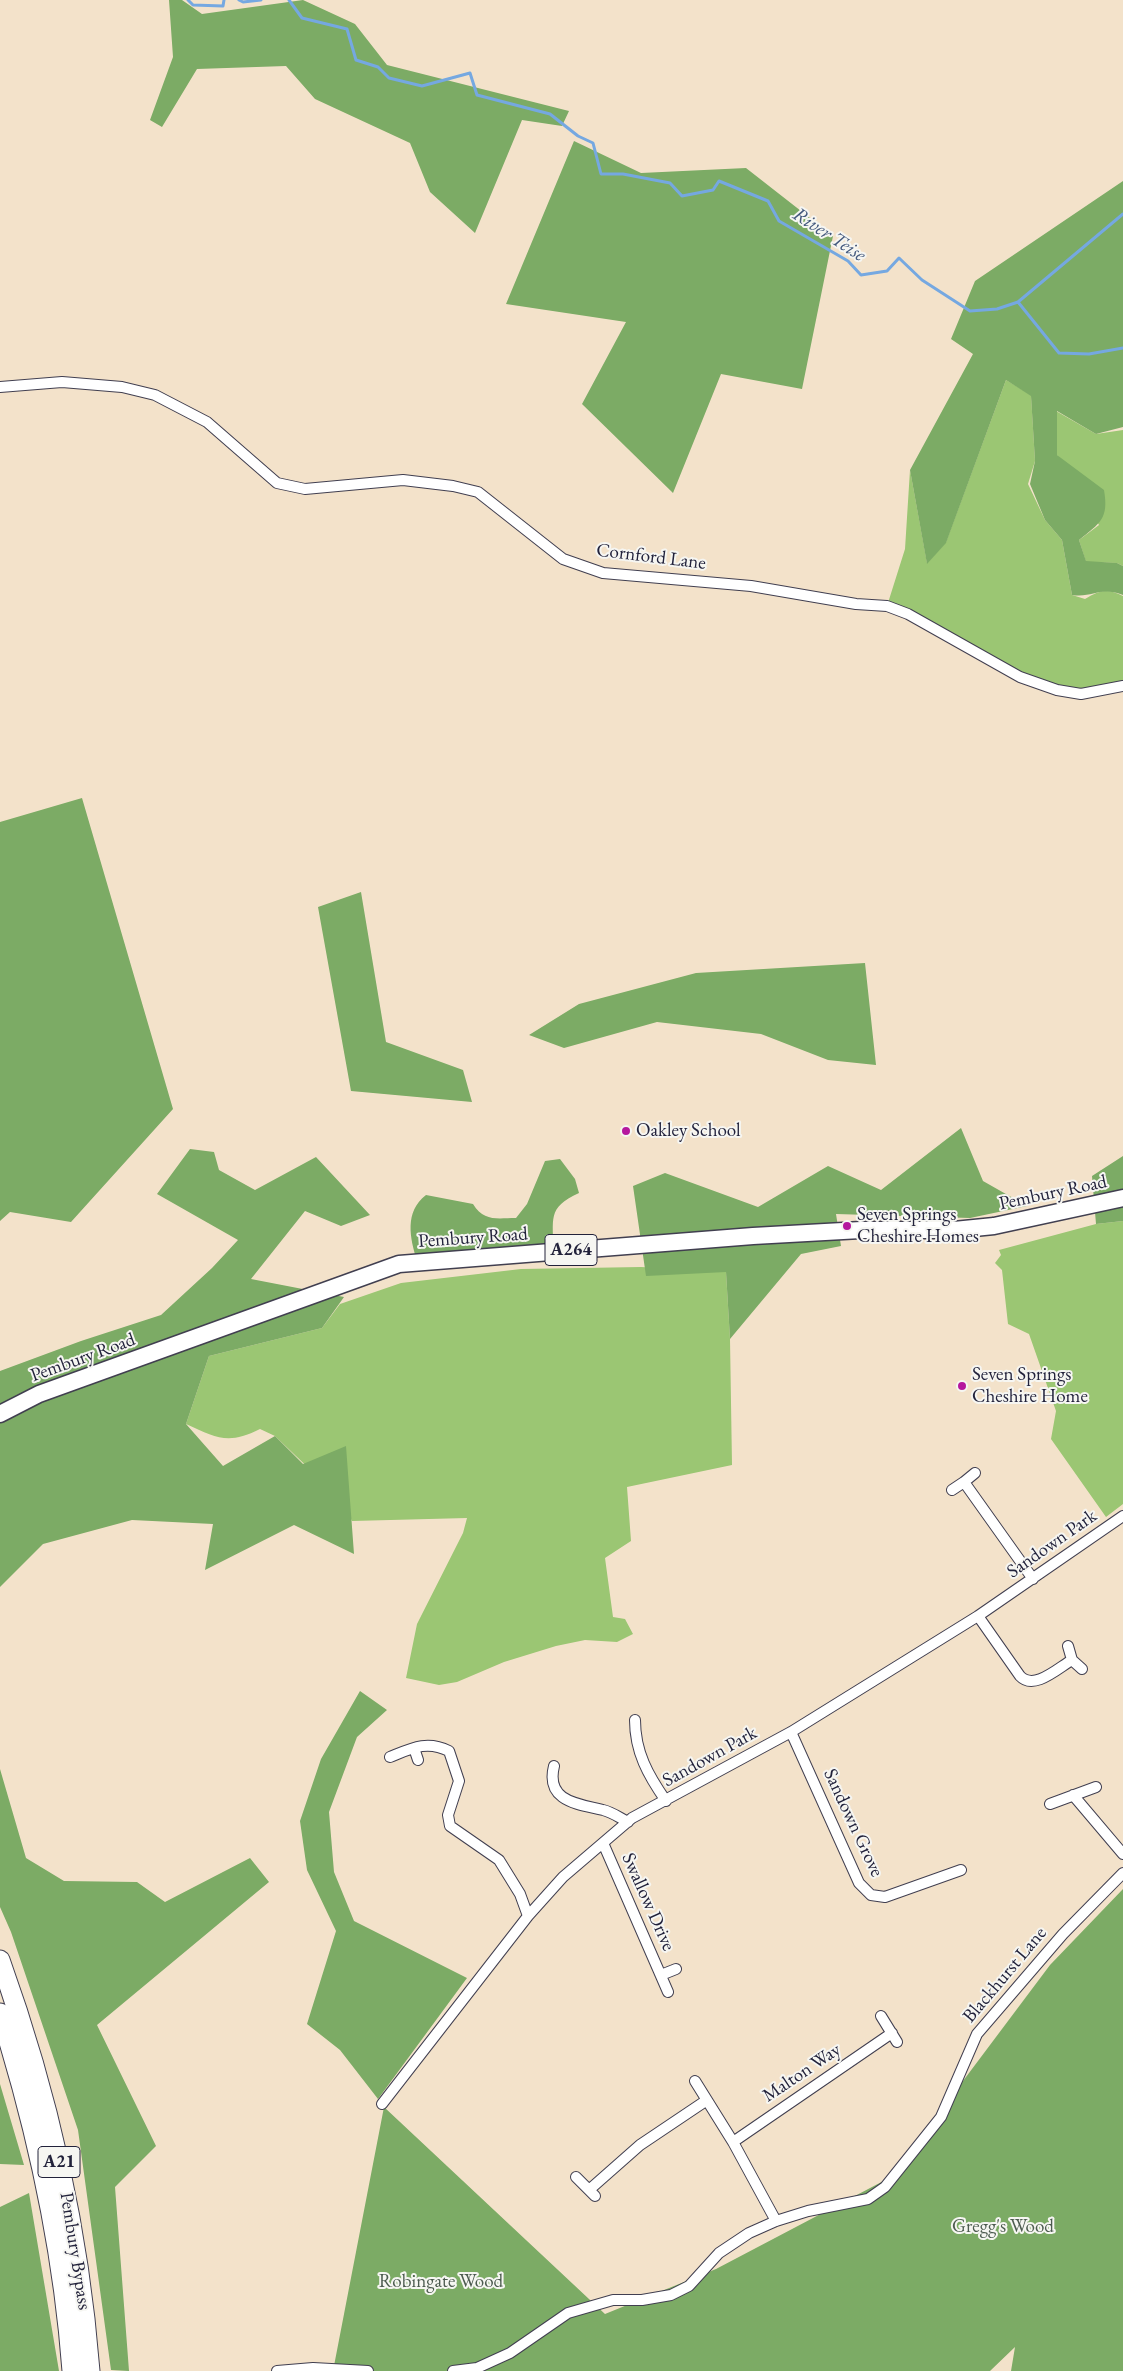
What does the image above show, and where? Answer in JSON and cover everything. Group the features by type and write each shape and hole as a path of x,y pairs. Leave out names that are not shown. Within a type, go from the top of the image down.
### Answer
{"highway":[{"name":"Pembury Bypass","path":"0,1960 36,2068 54,2138 82,2286 90,2371"},
{"name":"Pembury Bypass","path":"0,2013 24,2090 52,2217 64,2288 72,2371"}],"main road":[{"name":"Pembury Road","path":"0,1414 39,1394 399,1264 753,1236 861,1230 954,1230 994,1226 1123,1198"}],"street":[{"name":"Cornford Lane","path":"0,388 62,382 122,387 154,395 207,422 277,483 305,489 403,480 453,486 478,492 563,559 603,573 751,586 856,604 887,606 908,614 1020,677 1057,690 1082,694 1123,686"},
{"path":"952,1490 975,1473"},
{"path":"964,1482 1033,1579"},
{"name":"Sandown Park","path":"382,2104 528,1916 562,1877 628,1822 791,1732 978,1616 1121,1520"},
{"path":"978,1616 1020,1676 1026,1681 1035,1681 1072,1660"},
{"path":"1068,1646 1072,1660 1082,1669"},
{"path":"635,1720 635,1735 642,1762 666,1801"},
{"name":"Sandown Grove","path":"791,1732 859,1884 871,1896 885,1897 961,1870"},
{"path":"390,1757 414,1748 436,1745 450,1751 460,1781 448,1815 450,1826 499,1860 520,1894 528,1916"},
{"path":"414,1748 418,1760"},
{"path":"554,1766 551,1776 555,1789 565,1799 580,1806 605,1810 628,1822"},
{"path":"1050,1804 1096,1787"},
{"path":"1074,1795 1123,1854"},
{"name":"Swallow Drive","path":"603,1843 668,1992"},
{"name":"Blackhurst Lane","path":"453,2371 477,2368 510,2353 568,2313 613,2300 642,2300 671,2295 689,2286 719,2253 749,2233 776,2221 808,2211 868,2199 885,2187 941,2117 977,2034 1063,1934 1123,1873"},
{"name":"Swallow Drive","path":"661,1975 676,1968"},
{"name":"Malton Way","path":"733,2142 894,2037 881,2016"},
{"path":"694,2081 733,2142 776,2221"},
{"path":"576,2176 592,2193 640,2145 707,2100"},
{"path":"277,2371 313,2368 368,2371"}],"green space":[{"path":"169,0 182,0 202,14 303,0 355,24 387,65 569,111 562,126 522,120 475,233 430,192 410,143 315,99 286,66 197,69 162,127 150,120 173,57"},
{"path":"574,141 641,173 746,168 833,236 802,389 721,374 673,493 582,404 626,322 506,304"},
{"path":"1123,181 1123,427 1096,434 1057,411 1057,455 1104,490 1105,508 1101,520 1079,540 1086,561 1117,563 1123,566 1123,595 1102,592 1072,595 1062,540 1045,520 1030,484 1035,461 1031,396 1006,380 946,543 927,564 910,470 973,354 951,339 975,281"},
{"path":"1006,380 1031,395 1035,461 1028,484 1045,520 1062,540 1072,595 1085,599 1099,592 1108,591 1123,596 1123,686 1081,694 1057,690 887,606 905,549 910,470 927,563 946,542"},
{"path":"1056,411 1096,434 1123,430 1123,566 1117,563 1086,562 1079,540 1099,525 1057,455"},
{"path":"82,798 173,1109 71,1222 10,1212 0,1221 0,822"},
{"path":"361,892 386,1042 463,1070 472,1102 351,1091 318,907"},
{"path":"865,963 876,1065 828,1060 761,1034 657,1022 564,1048 529,1035 579,1004 696,973"},
{"path":"961,1128 983,1181 1027,1206 970,1218 836,1214 841,1246 801,1254 730,1339 726,1272 646,1276 633,1186 665,1173 758,1207 828,1166 881,1190"},
{"path":"190,1149 214,1152 219,1170 255,1190 316,1157 370,1215 341,1226 305,1211 251,1279 344,1297 322,1328 209,1356 186,1424 223,1466 275,1436 303,1464 346,1446 354,1554 294,1525 205,1570 213,1524 132,1520 43,1544 0,1587 0,1371 81,1341 161,1315 212,1268 238,1240 157,1194"},
{"path":"1123,1156 1123,1221 1096,1224 1092,1176"},
{"path":"560,1159 575,1179 579,1193 561,1204 554,1216 553,1252 417,1261 412,1243 412,1217 414,1209 426,1195 473,1204 482,1214 492,1218 516,1218 527,1204 545,1161"},
{"path":"1123,1221 1123,1504 1106,1517 1051,1439 1056,1411 1029,1334 1008,1324 1002,1270 995,1263 1001,1255 999,1250 1096,1224"},
{"path":"641,1267 726,1272 730,1339 732,1465 627,1487 631,1541 605,1558 613,1617 625,1619 633,1634 617,1642 585,1640 556,1646 504,1662 457,1682 439,1685 406,1678 417,1624 463,1533 467,1518 352,1521 340,1498 275,1436 260,1429 239,1437 223,1438 186,1424 209,1356 322,1328 340,1304 401,1283 521,1269"},
{"path":"360,1691 387,1710 357,1737 329,1812 334,1872 354,1921 467,1978 378,2099 340,2050 307,2024 336,1931 307,1870 300,1821 321,1759"},
{"path":"0,1769 26,1858 64,1881 137,1882 165,1902 250,1858 269,1882 97,2025 156,2146 115,2187 129,2371 111,2370 78,2130 11,1932 0,1907"},
{"name":"Gregg's Wood","path":"1123,1889 1123,2371 1011,2371 1015,2347 990,2371 333,2371 384,2107 605,2314 716,2269 891,2177 1050,1965"},
{"path":"0,2084 24,2165 0,2164"},
{"path":"29,2193 59,2371 0,2371 0,2207"}],"waterway":[{"name":"River Teise","path":"188,0 193,5 223,6 224,0"},
{"name":"River Teise","path":"239,0 243,2 261,0"},
{"name":"River Teise","path":"289,0 302,18 347,29 356,60 378,67 389,78 422,86 470,73 477,95 550,114 578,136 593,143 601,174 623,174 670,183 682,196 713,190 719,181 768,201 779,221 848,261 861,275 887,271 899,258 922,280 970,311 997,309 1018,302 1123,214"},
{"name":"River Teise","path":"1018,302 1059,353 1089,354 1123,348"}],"place":[{"name":"Oakley School","path":"626,1131"},
{"name":"Seven Springs Cheshire Homes","path":"847,1226"},
{"name":"Seven Springs Cheshire Home","path":"962,1386"}],"park label":[{"name":"Robingate Wood","path":"441,2282"}]}
